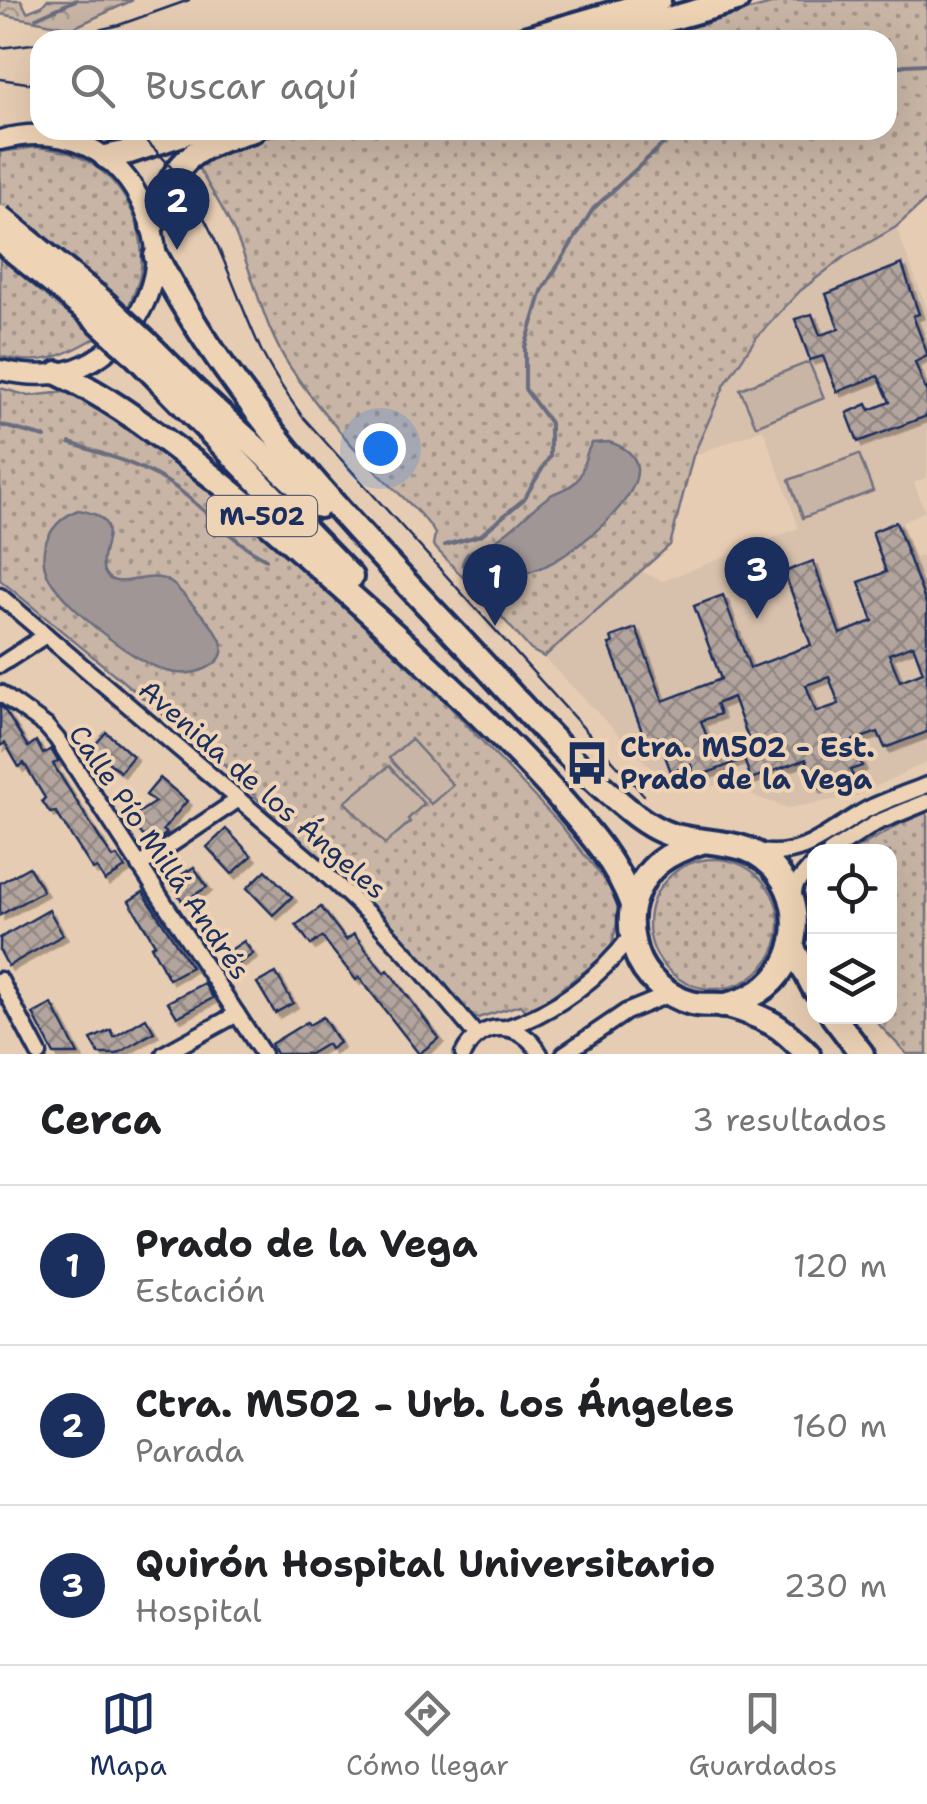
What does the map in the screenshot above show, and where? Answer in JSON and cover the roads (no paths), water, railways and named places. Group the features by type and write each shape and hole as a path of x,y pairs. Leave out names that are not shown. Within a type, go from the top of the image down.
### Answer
{"highway":[{"path":"556,30 659,0"},
{"path":"630,30 737,0"},
{"path":"106,157 164,140"},
{"path":"152,226 174,173 194,152 219,140"},
{"name":"M-502","path":"0,216 101,300 141,349 448,682 527,762 582,824 616,870 632,905"},
{"name":"M-502","path":"0,240 209,404 446,625"},
{"name":"M-502","path":"156,256 179,302 215,356 306,471 446,625 608,793 653,828 672,836 725,842 752,850"},
{"name":"M-502","path":"58,374 119,405 241,497 448,682"},
{"name":"M-502","path":"670,994 639,961 631,936 632,905 653,866 674,850 703,842"},
{"path":"722,1006 752,996 772,982 784,967 792,946 796,924 792,900 778,872 752,850"},
{"path":"792,946 807,975"},
{"path":"670,994 774,1024 808,1054"},
{"path":"839,1024 862,1054"}],"street":[{"path":"0,140 30,135"},
{"path":"0,370 26,376 58,374 89,363 116,344 138,319 151,289 156,256 152,226 135,188 106,157 70,140"},
{"name":"Avenida de los Ángeles","path":"0,596 318,866 376,921 424,973 465,1047"},
{"path":"0,665 46,635"},
{"name":"Calle Pío Millá Andrés","path":"0,693 46,726 57,740 263,1054"},
{"path":"752,850 775,854 798,851 867,810 927,784"},
{"path":"139,866 239,799"},
{"path":"843,844 876,824 927,802"},
{"path":"792,900 796,884 807,871"},
{"path":"465,1047 486,1031 542,1014 599,973 631,936"},
{"path":"0,980 39,1054"},
{"path":"564,1054 626,1012 670,994"},
{"path":"164,1054 237,1014"},
{"path":"506,1028 531,1040 540,1054"}],"waterway":[{"path":"36,18 76,0"},
{"path":"897,67 927,64"},
{"path":"445,545 481,535 524,499 550,456 550,423 525,389 525,347 542,291 593,209 668,140"},
{"path":"0,425 45,437"},
{"path":"70,443 159,477 266,559"}],"tram line":[{"path":"98,30 189,0"},
{"path":"0,48 30,44"},
{"path":"0,79 30,84"},
{"path":"144,140 179,178 196,204 261,350 302,416 644,795"}],"place":[{"name":"Ctra. M502 - Urb. Los Ángeles","path":"177,250"},
{"name":"Quirón Hospital Universitario","path":"757,619"},
{"name":"Prado de la Vega","path":"495,626"},
{"name":"Ctra. M502 - Est. Prado de la Vega","path":"587,763"}]}
